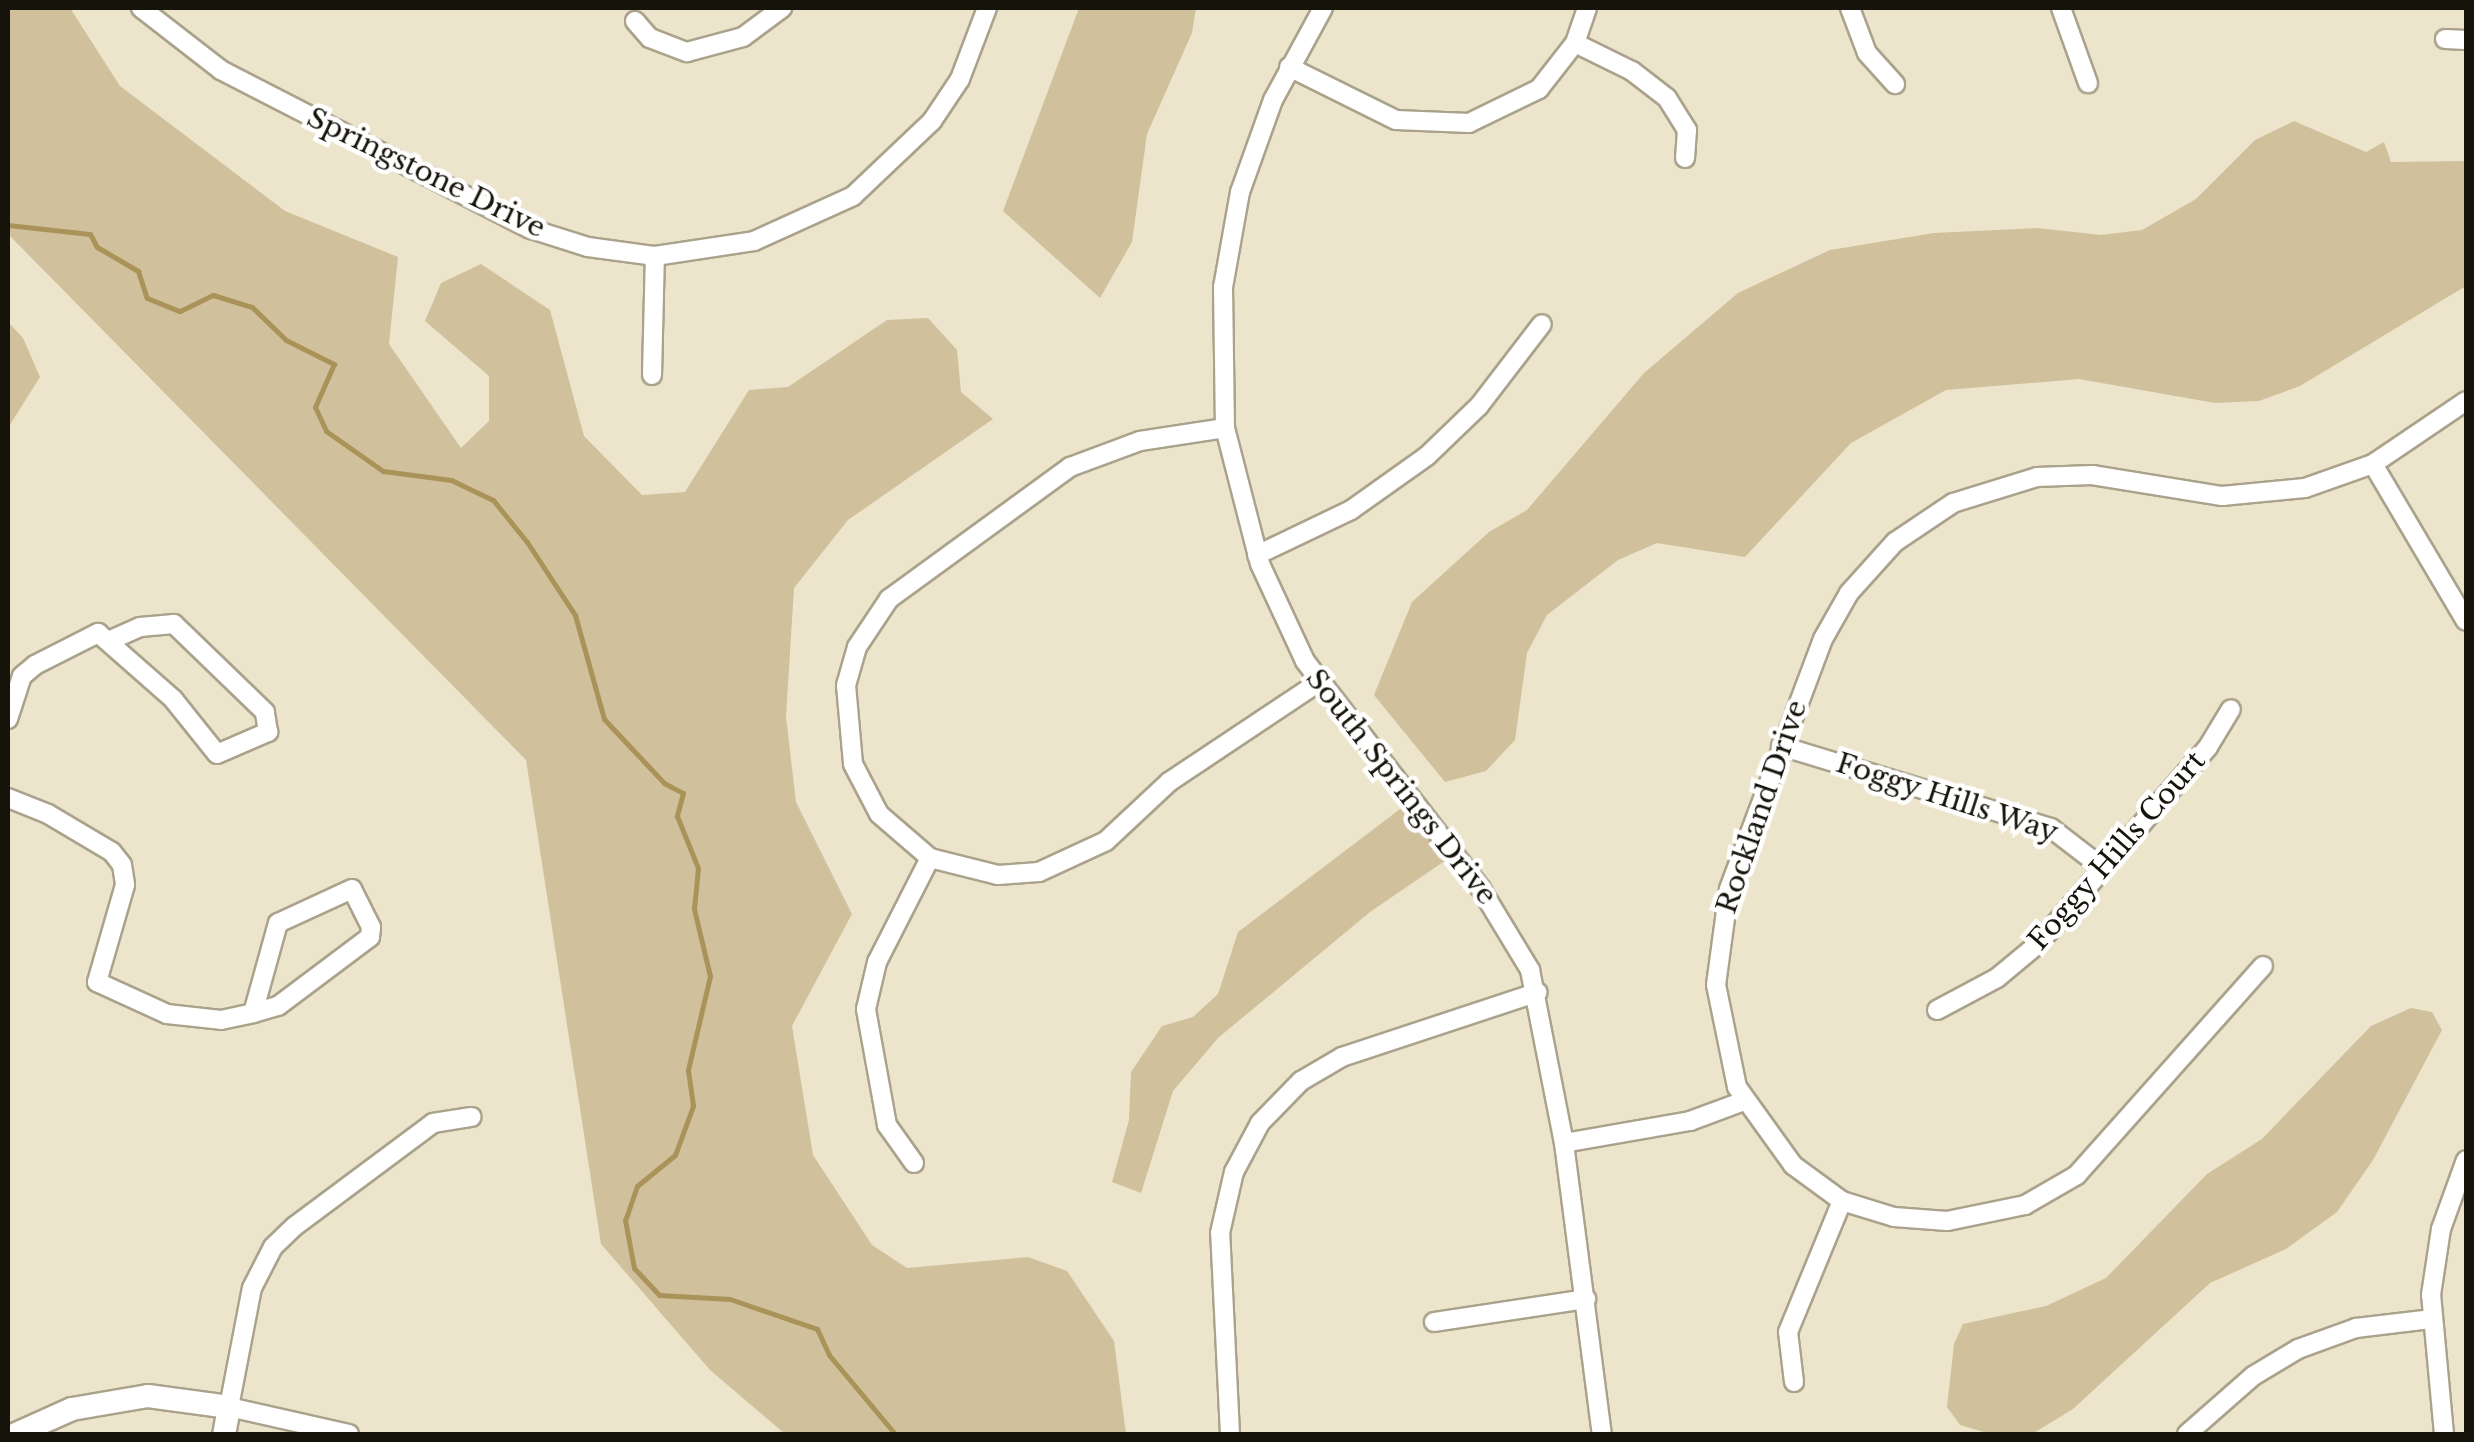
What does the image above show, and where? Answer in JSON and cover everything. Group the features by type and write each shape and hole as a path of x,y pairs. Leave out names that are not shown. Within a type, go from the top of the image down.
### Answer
{"street":[{"name":"Springstone Drive","path":"142,8 221,70 531,228 588,247 655,256 724,249 783,232 865,187 915,142 946,102 987,8"},
{"path":"635,21 650,38 687,52 743,37 782,8"},
{"name":"South Springs Drive","path":"1324,8 1288,67 1254,146 1230,240 1221,334 1224,428 1257,554 1319,682 1481,889 1519,947 1538,992 1564,1143 1602,1434"},
{"path":"1288,67 1382,116 1453,126 1526,98 1576,43 1587,8"},
{"path":"1850,8 1867,53 1896,84"},
{"path":"2060,8 2088,83"},
{"path":"2444,40 2466,40"},
{"path":"1576,43 1632,71 1667,98 1687,130 1686,158"},
{"path":"652,375 655,256"},
{"path":"1257,554 1351,510 1427,456 1479,406 1542,324"},
{"name":"Rockland Drive","path":"2263,966 2103,1152 2048,1194 2000,1213 1947,1220 1894,1217 1842,1201 1793,1164 1744,1101 1720,1022 1717,946 1729,889 1823,639 1849,593 1896,542 1953,503 2008,483 2066,474 2222,496 2263,495 2373,464 2466,400"},
{"path":"1224,428 1140,441 1070,467 908,582 871,622 846,685 849,752 879,814 930,858 998,875 1074,860 1113,835 1169,782 1319,682"},
{"path":"2373,464 2466,621"},
{"path":"8,720 22,676 35,664 87,635 111,640 174,699 217,754 268,732 265,712 174,624 140,627 111,640"},
{"name":"Foggy Hills Court","path":"1937,1010 2019,961 2208,747 2231,709"},
{"name":"Foggy Hills Way","path":"1781,746 2051,828 2103,868"},
{"path":"8,798 112,852 125,886 97,982 141,1005 197,1021 253,1013 278,1006 370,937 372,927 352,889 278,923 253,1013"},
{"path":"914,1163 886,1124 866,1009 877,962 930,858"},
{"path":"1230,1434 1220,1233 1234,1172 1260,1124 1301,1081 1342,1057 1538,992"},
{"path":"1564,1143 1690,1121 1744,1101"},
{"path":"224,1434 252,1288 274,1247 433,1123 472,1118"},
{"path":"2444,1434 2432,1319 2441,1229 2466,1160"},
{"path":"1794,1382 1788,1332 1842,1201"},
{"path":"1434,1322 1586,1299"},
{"path":"2186,1434 2252,1376 2298,1348 2356,1328 2432,1319"},
{"path":"16,1434 72,1410 130,1398 186,1397 348,1434"}],"shaded area":[{"path":"8,8 70,8 120,86 285,211 398,257 389,344 461,448 489,421 489,376 425,321 441,283 481,264 550,310 584,436 642,495 685,492 749,390 788,387 887,320 928,318 957,350 961,392 993,419 848,520 794,588 786,717 796,802 852,914 792,1026 813,1155 872,1245 907,1268 1028,1257 1067,1271 1114,1341 1126,1434 785,1434 710,1370 601,1244 526,760 8,234"},
{"path":"1079,8 1196,8 1192,33 1147,134 1132,242 1100,298 1003,211"},
{"path":"2294,121 2366,152 2384,142 2391,162 2466,161 2466,286 2300,386 2259,401 2215,403 2079,379 1946,390 1851,443 1745,557 1657,543 1618,560 1547,615 1527,653 1515,740 1486,771 1445,782 1374,695 1412,602 1489,532 1527,510 1644,373 1738,293 1830,250 1934,233 2037,228 2101,235 2142,230 2196,199 2255,140"},
{"path":"8,322 23,338 40,377 8,428"},
{"path":"1412,800 1455,854 1370,912 1218,1038 1173,1091 1141,1193 1112,1182 1129,1120 1131,1072 1162,1026 1193,1017 1218,994 1238,932"},
{"path":"2411,1008 2432,1012 2442,1030 2373,1160 2337,1212 2286,1249 2210,1283 2073,1409 2032,1434 1991,1434 1960,1425 1947,1407 1954,1344 1963,1324 2046,1306 2106,1278 2207,1174 2262,1139 2371,1026"}],"waterway":[{"path":"8,225 90,234 97,247 138,271 147,298 180,311 213,295 252,307 286,340 334,364 315,407 326,431 383,471 451,480 493,500 527,542 575,615 604,719 664,783 683,793 677,816 698,868 694,909 710,976 688,1070 693,1106 675,1155 637,1186 625,1220 634,1268 659,1295 730,1299 817,1329 829,1355 895,1434"}]}
